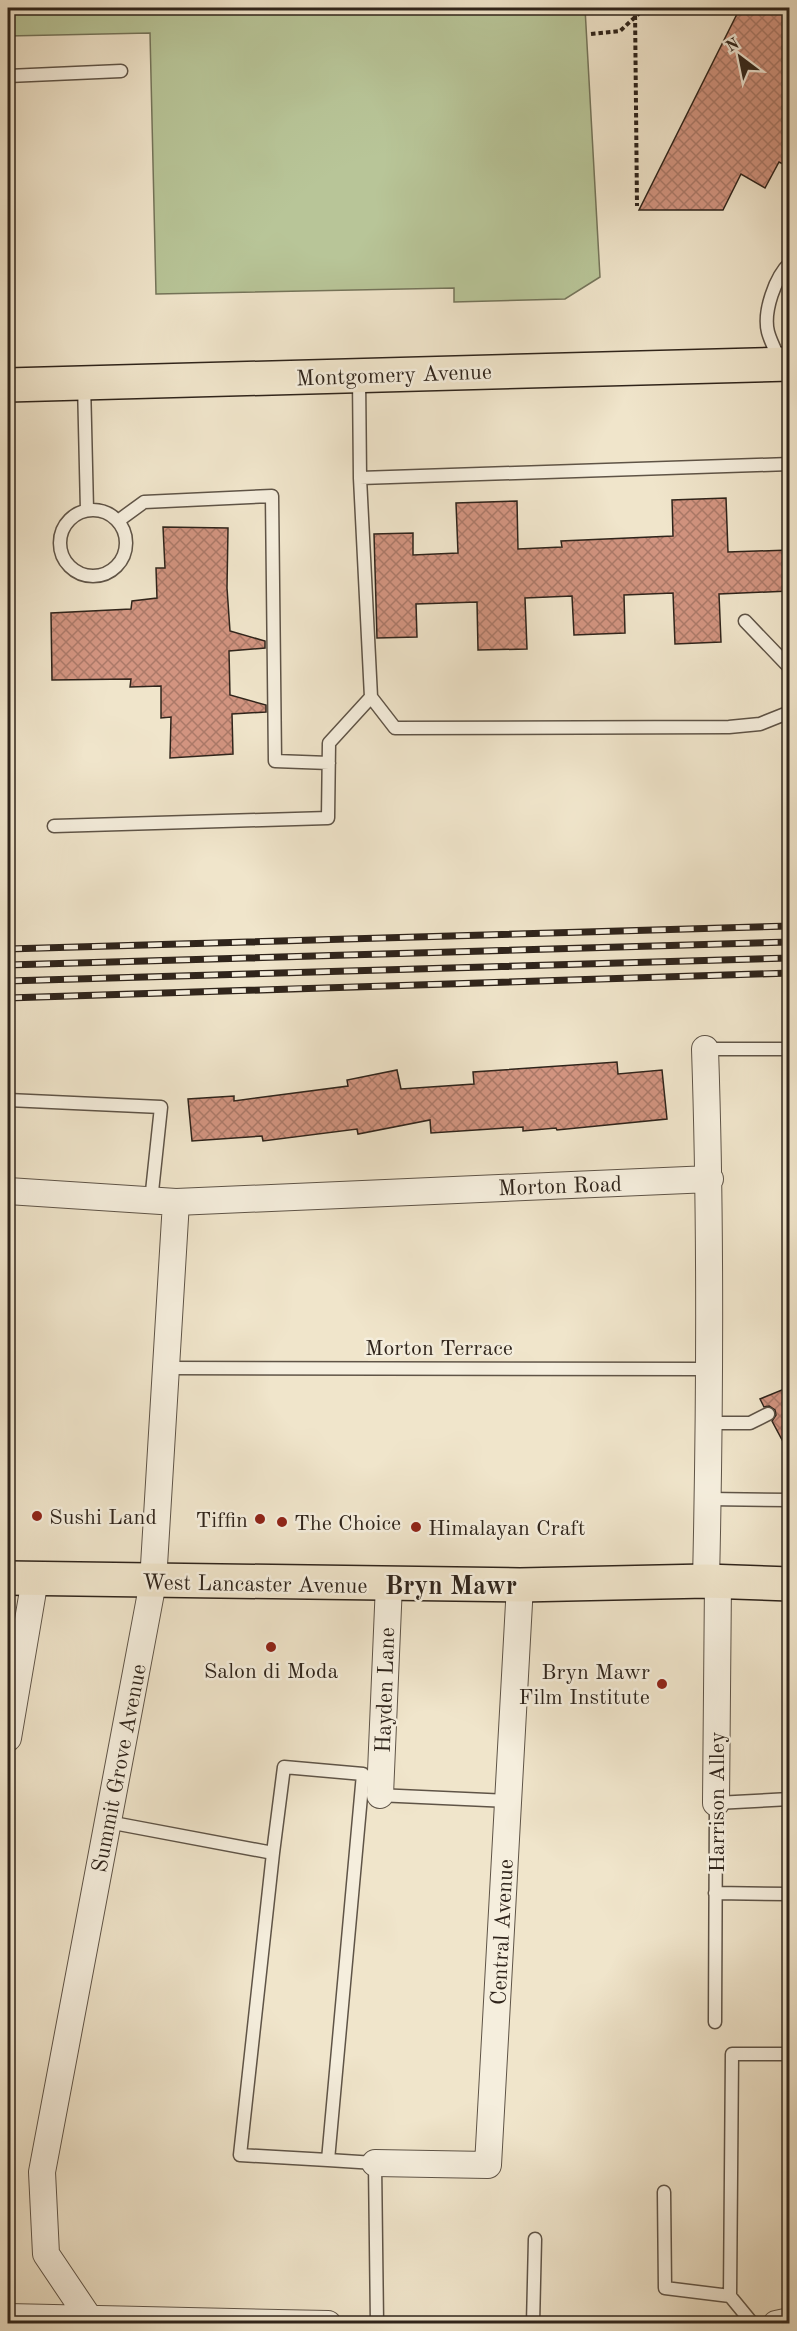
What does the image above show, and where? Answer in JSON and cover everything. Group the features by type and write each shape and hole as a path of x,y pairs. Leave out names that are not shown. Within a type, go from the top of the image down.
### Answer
{"main road":[{"name":"Montgomery Avenue","path":"8,386 787,358"},
{"name":"West Lancaster Avenue","path":"21,1579 520,1585 712,1581 789,1584"}],"street":[{"path":"705,1049 710,1179 711,1369 708,1498 712,1581"},
{"name":"Morton Road","path":"8,1191 164,1201 710,1179"},
{"name":"Summit Grove Avenue","path":"89,2318 46,2254 42,2172 153,1582 167,1368 164,1201"},
{"path":"8,1738 21,1579"},
{"name":"Harrison Alley","path":"712,1581 716,1803"},
{"name":"Hayden Lane","path":"370,1795 389,1584"},
{"name":"Central Avenue","path":"375,2163 488,2165 520,1585"},
{"path":"8,2317 328,2324"},
{"path":"777,2323 789,2321"}],"lane":[{"path":"8,76 121,71"},
{"path":"787,358 767,330 774,287 781,272 789,263"},
{"path":"359,375 360,478 371,697 395,728 729,727 760,724 789,712"},
{"path":"84,382 87,510"},
{"path":"360,478 789,464"},
{"path":"118,521 144,502 272,496 275,761 328,764"},
{"path":"87,510 98,510 118,521 127,542 125,553 119,563 110,571 100,575 88,576 78,572 68,565 62,555 60,544 62,532 67,523 76,515 87,510"},
{"path":"745,621 789,668"},
{"path":"54,826 328,818 329,743 371,697"},
{"path":"705,1049 789,1049"},
{"path":"8,1100 161,1107 164,1201"},
{"name":"Morton Terrace","path":"167,1368 711,1369"},
{"path":"710,1423 750,1423 768,1414"},
{"path":"708,1498 789,1500"},
{"path":"328,2160 370,1795 363,1774 284,1767 240,2155 375,2163 377,2324"},
{"path":"370,1795 509,1801"},
{"path":"716,1803 789,1799"},
{"name":"Harrison Alley","path":"715,2022 716,1803"},
{"path":"108,1822 273,1853"},
{"path":"716,1893 789,1894"},
{"path":"753,2324 730,2296 732,2054 789,2054"},
{"path":"664,2192 665,2288 730,2296"},
{"path":"533,2324 535,2239"}],"path":[{"path":"635,8 637,207"},
{"path":"591,34 620,31 645,8"}],"green space":[{"path":"8,8 585,8 600,277 565,299 454,302 454,288 156,294 150,33 8,36"}],"building":[{"path":"740,8 789,8 789,167 779,162 765,188 741,174 723,210 639,210"},
{"path":"726,498 728,552 789,550 789,591 719,594 721,642 675,644 673,593 624,595 625,633 574,635 572,596 525,598 527,649 478,650 477,602 416,604 417,637 377,638 374,534 413,533 413,555 458,553 456,503 517,501 518,549 562,547 561,541 673,536 672,500"},
{"path":"163,527 228,528 227,588 230,631 265,641 265,648 229,651 230,695 266,705 266,712 232,714 233,754 170,758 171,717 161,718 161,686 130,687 131,679 52,680 51,613 131,609 132,601 157,598 156,568 165,568"},
{"path":"617,1062 618,1074 662,1070 667,1119 557,1130 556,1128 523,1131 523,1127 431,1133 430,1120 358,1134 357,1129 263,1141 262,1136 192,1141 188,1099 234,1096 234,1101 348,1086 347,1080 397,1070 401,1089 474,1084 473,1072"},
{"path":"789,1387 789,1453 772,1421 776,1415 775,1410 769,1406 764,1407 760,1399"}],"railway":[{"path":"8,949 790,926"},
{"path":"8,965 790,942"},
{"path":"8,981 790,958"},
{"path":"8,998 790,973"}],"place":[{"name":"Sushi Land","path":"37,1516"},
{"name":"Tiffin","path":"260,1519"},
{"name":"The Choice","path":"282,1522"},
{"name":"Himalayan Craft","path":"416,1527"},
{"name":"Salon di Moda","path":"271,1647"},
{"name":"Bryn Mawr Film Institute","path":"662,1684"}],"district":[{"name":"Bryn Mawr","path":"451,1585"}]}
